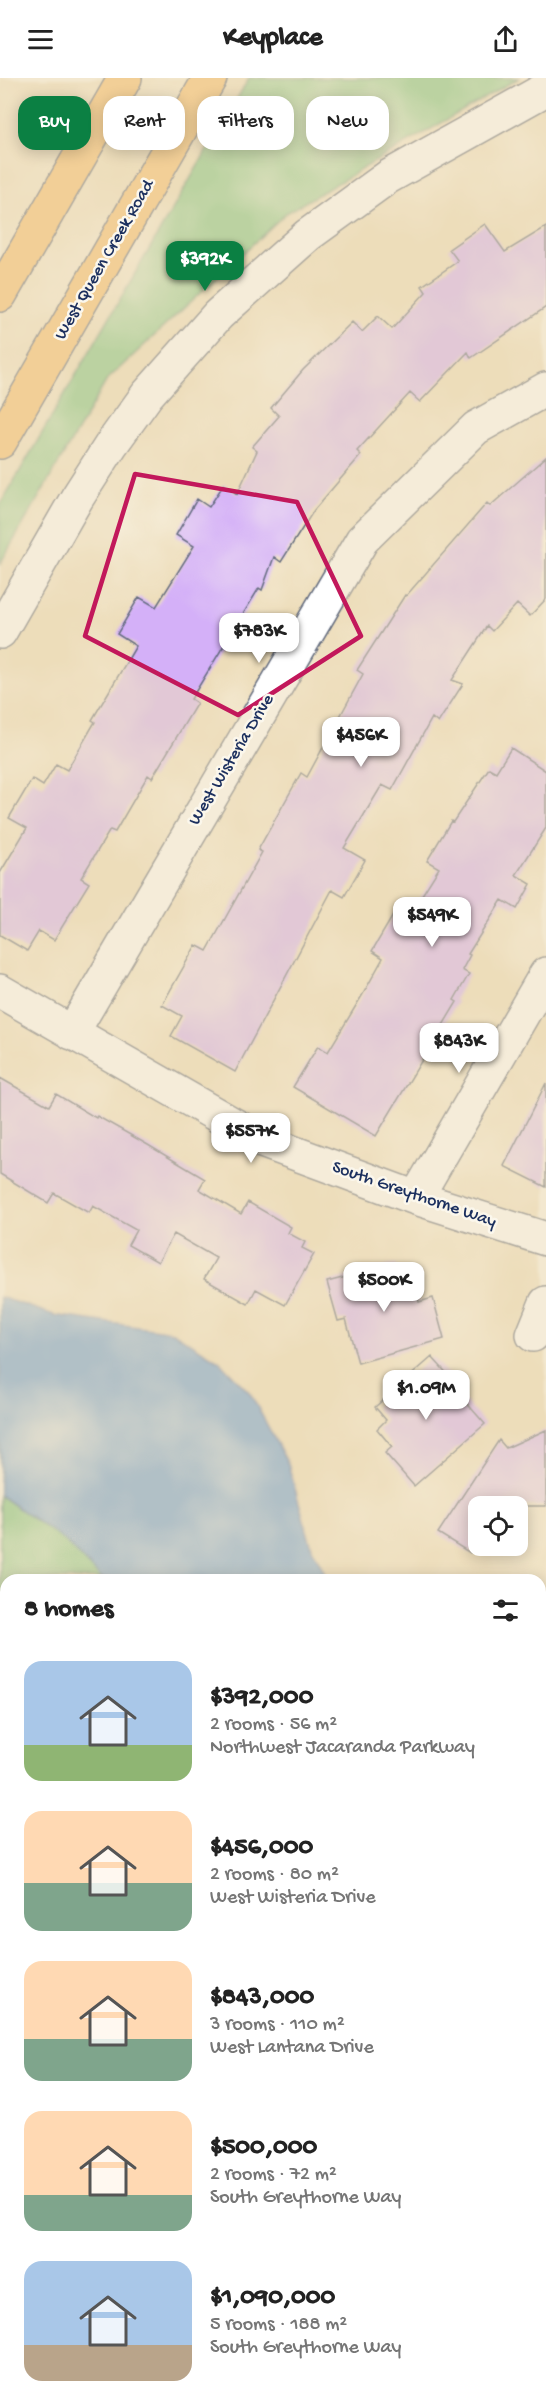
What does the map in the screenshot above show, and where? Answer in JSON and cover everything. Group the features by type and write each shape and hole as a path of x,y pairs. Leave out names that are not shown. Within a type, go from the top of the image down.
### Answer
{"main road":[{"path":"0,295 125,78"},
{"name":"West Queen Creek Road","path":"0,442 210,78"}],"street":[{"path":"0,632 77,498 111,445 147,395 218,315 308,235 388,177 546,89"},
{"name":"West Wisteria Drive","path":"72,1033 362,540 476,428 546,388"},
{"path":"416,1198 546,974"},
{"name":"South Greythorne Way","path":"0,990 262,1141 416,1198 546,1239"},
{"path":"533,1335 546,1303"}],"highlighted area":[{"path":"135,474 297,502 361,636 238,715 85,636"}],"green space":[{"path":"249,78 519,78 286,213 107,380 0,564 0,505 207,150 294,150 294,96 239,96"},
{"path":"0,1496 65,1541 97,1574 0,1574"}],"water":[{"path":"0,1297 54,1315 173,1332 219,1361 250,1393 288,1464 312,1548 325,1574 97,1574 65,1541 0,1495"}],"building":[{"path":"485,224 505,252 546,227 546,307 471,358 468,352 420,402 410,393 357,451 361,455 314,510 281,562 274,557 262,590 259,588 191,699 197,703 152,778 148,775 115,832 110,830 81,878 89,883 54,940 39,931 27,951 0,935 0,873 27,828 9,818 32,779 43,786 56,764 67,770 95,722 92,720 136,646 117,634 139,597 156,607 194,546 176,535 197,499 209,507 224,484 237,494 257,451 252,447 279,416 271,408 303,370 352,322 362,332 378,316 392,329 426,292 422,286 458,261 449,249"},
{"path":"546,457 546,599 530,616 517,604 492,631 487,626 452,680 463,684 438,723 432,718 392,790 382,785 344,848 365,860 344,897 332,890 235,1072 171,1036 182,1016 162,1005 196,945 207,951 262,852 258,850 301,773 307,777 363,674 357,670 405,595 487,503 490,506"},
{"path":"511,748 546,771 546,828 516,875 531,884 517,909 502,900 468,954 470,955 462,970 469,974 454,1000 457,1002 376,1136 293,1087 318,1046 328,1052 363,994 383,958 372,951 395,912 407,919 439,868 427,861 451,821 453,822 489,768 496,772"},
{"path":"0,1078 49,1106 56,1094 205,1179 199,1189 241,1214 248,1202 291,1227 288,1233 305,1242 302,1248 314,1254 285,1305 256,1289 248,1304 204,1279 216,1258 174,1234 158,1262 128,1245 136,1230 93,1206 89,1213 54,1193 48,1203 0,1174"},
{"path":"546,1083 546,1187 504,1166"},
{"path":"396,1264 403,1288 414,1285 419,1302 433,1298 444,1339 358,1363 346,1319 338,1321 327,1282"},
{"path":"432,1357 461,1389 457,1392 485,1424 414,1486 385,1453 392,1447 377,1429 386,1420 375,1407"},
{"path":"546,1430 546,1506 528,1506 528,1496 468,1496 468,1552 438,1533 499,1440 506,1448"}]}
